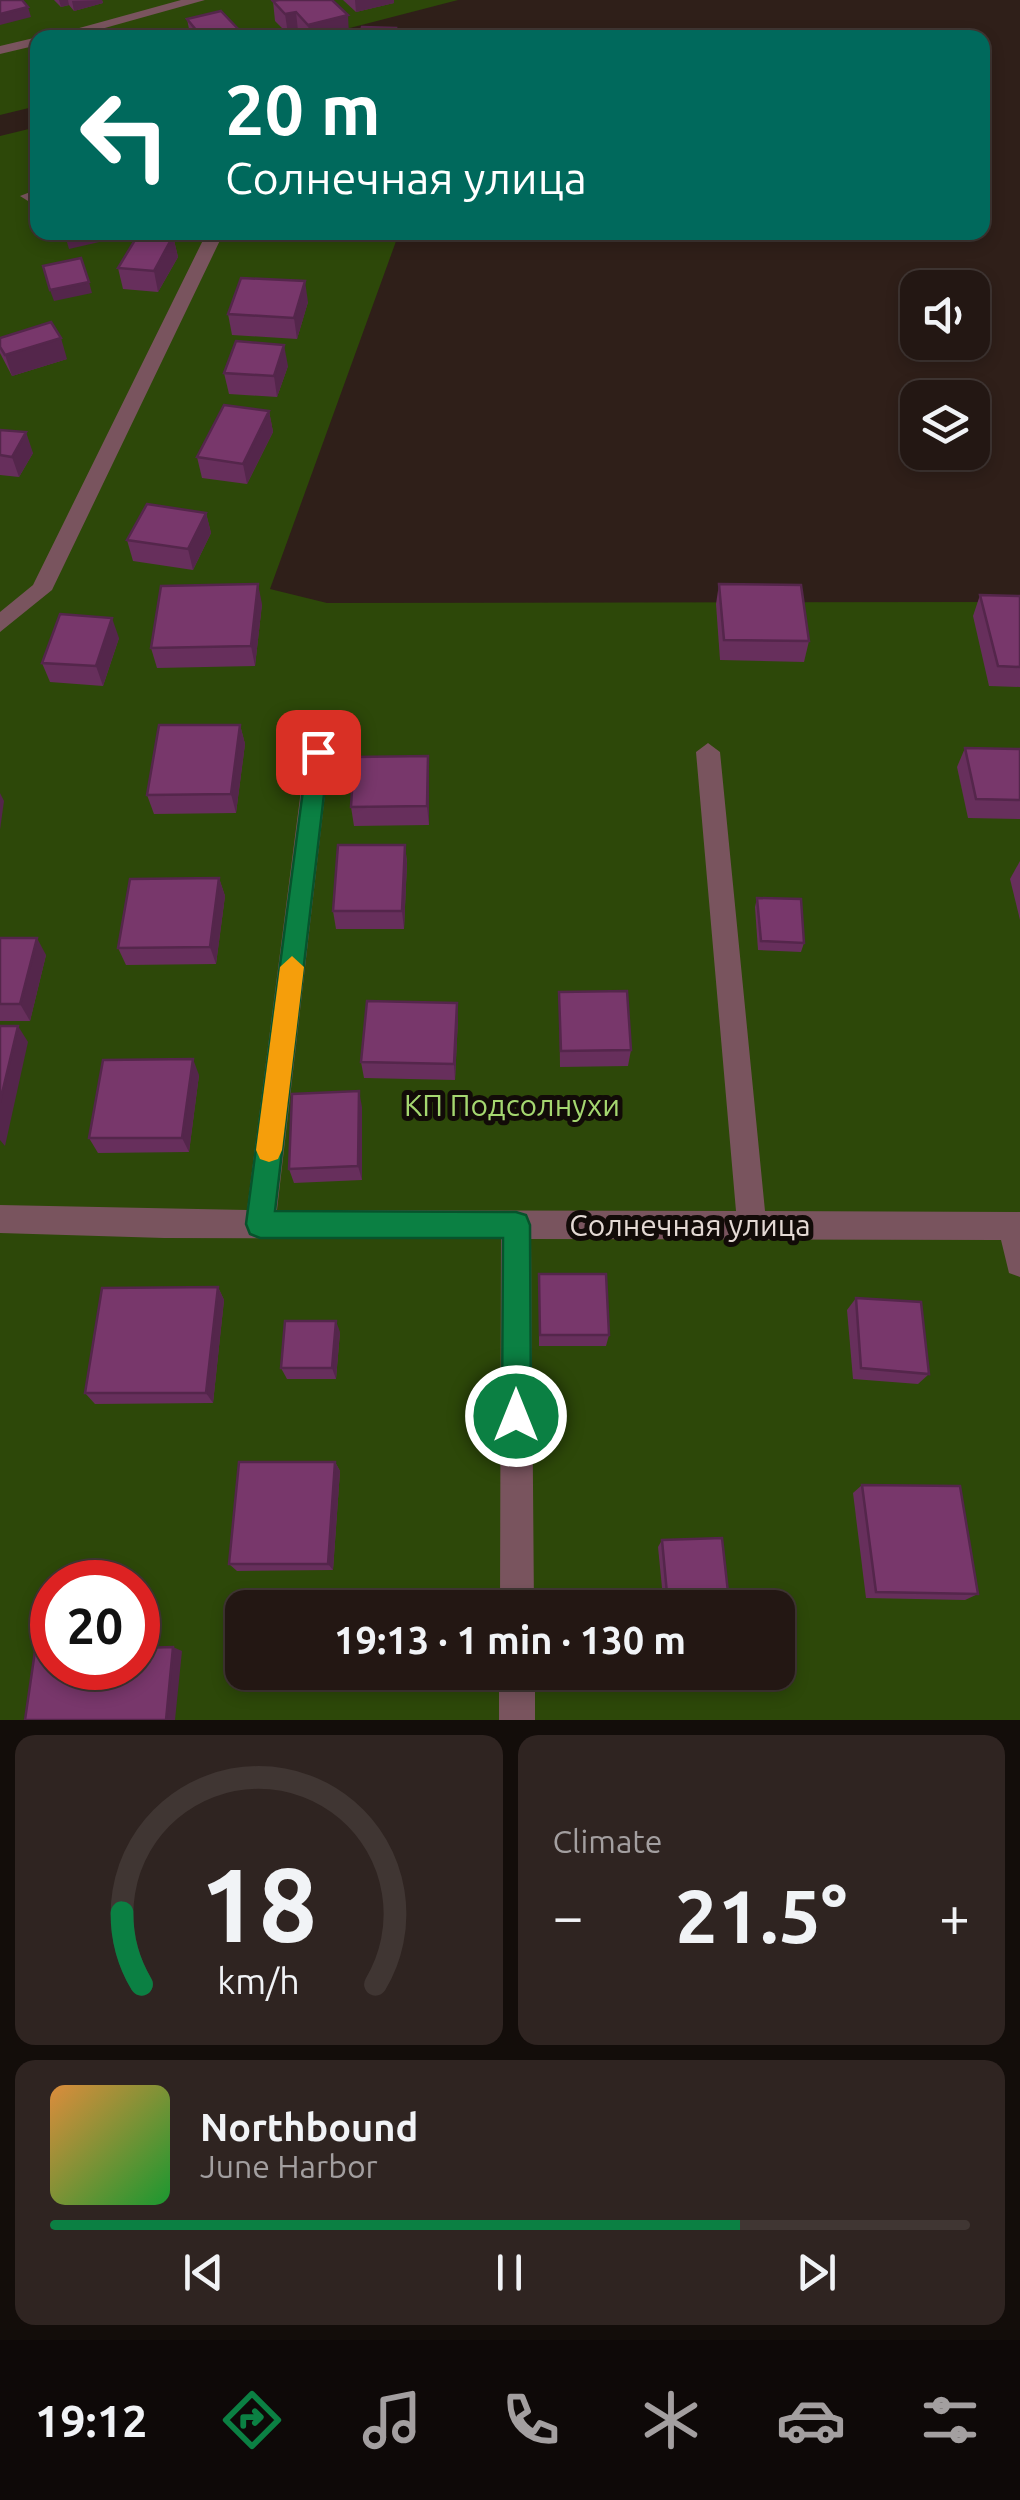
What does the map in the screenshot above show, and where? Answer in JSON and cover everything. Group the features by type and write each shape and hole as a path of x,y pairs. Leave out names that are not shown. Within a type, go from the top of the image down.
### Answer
{"lane":[{"path":"81,30 198,0"},
{"path":"0,50 30,43"},
{"path":"0,624 41,590 212,240"},
{"path":"260,1224 318,752"},
{"path":"708,752 752,1225"},
{"name":"Солнечная улица","path":"0,1220 1016,1226"},
{"path":"516,1225 517,1590"},
{"path":"1016,1226 1020,1262"},
{"path":"517,1690 517,1720"}],"green space":[{"path":"0,0 458,0 342,30 30,30 30,108 0,115"},
{"name":"КП Подсолнухи","path":"30,129 30,240 396,240 270,589 327,603 1020,602 1020,1720 0,1720 0,136"}],"building":[{"path":"0,0 22,0 28,7 0,14"},
{"path":"332,0 348,15 308,25 296,12 285,14 273,1"},
{"path":"221,11 239,30 196,30 187,19"},
{"path":"362,27 396,28 396,30 361,30"},
{"path":"135,240 171,240 154,271 118,268"},
{"path":"81,258 89,282 50,290 43,266"},
{"path":"241,278 305,281 294,318 228,314"},
{"path":"51,322 61,338 5,355 0,347 0,338"},
{"path":"236,341 284,345 274,376 224,373"},
{"path":"224,405 269,411 243,464 197,457"},
{"path":"0,430 26,432 12,457 0,455"},
{"path":"147,504 206,513 188,549 127,540"},
{"path":"258,584 251,646 151,648 161,586"},
{"path":"719,584 801,585 809,641 724,640"},
{"path":"980,595 1020,596 1020,667 998,666"},
{"path":"60,614 112,618 96,666 42,663"},
{"path":"159,725 240,725 231,794 147,795"},
{"path":"965,748 1020,749 1020,800 976,799"},
{"path":"428,756 427,806 351,807 354,757"},
{"path":"338,845 405,845 402,911 333,911"},
{"path":"219,878 210,947 118,948 130,879"},
{"path":"757,898 801,899 804,943 761,941"},
{"path":"0,938 37,938 20,1004 0,1004"},
{"path":"627,991 631,1050 561,1051 559,992"},
{"path":"367,1001 457,1003 454,1064 361,1062"},
{"path":"0,1026 18,1026 0,1102"},
{"path":"193,1059 182,1138 89,1138 103,1060"},
{"path":"359,1091 358,1166 289,1169 292,1094"},
{"path":"539,1274 606,1274 609,1335 540,1335"},
{"path":"218,1287 206,1393 85,1393 102,1288"},
{"path":"856,1298 921,1302 929,1374 861,1368"},
{"path":"285,1321 336,1321 332,1368 281,1368"},
{"path":"239,1462 335,1462 328,1564 229,1564"},
{"path":"862,1485 960,1486 978,1594 876,1592"},
{"path":"722,1538 728,1590 667,1590 662,1540"},
{"path":"160,1647 173,1647 166,1720 25,1720 30,1686 30,1690 160,1690"}],"slow traffic":[{"path":"269,1150 292,967"}],"route":[{"path":"318,752 260,1224 516,1225 516,1416"}]}
